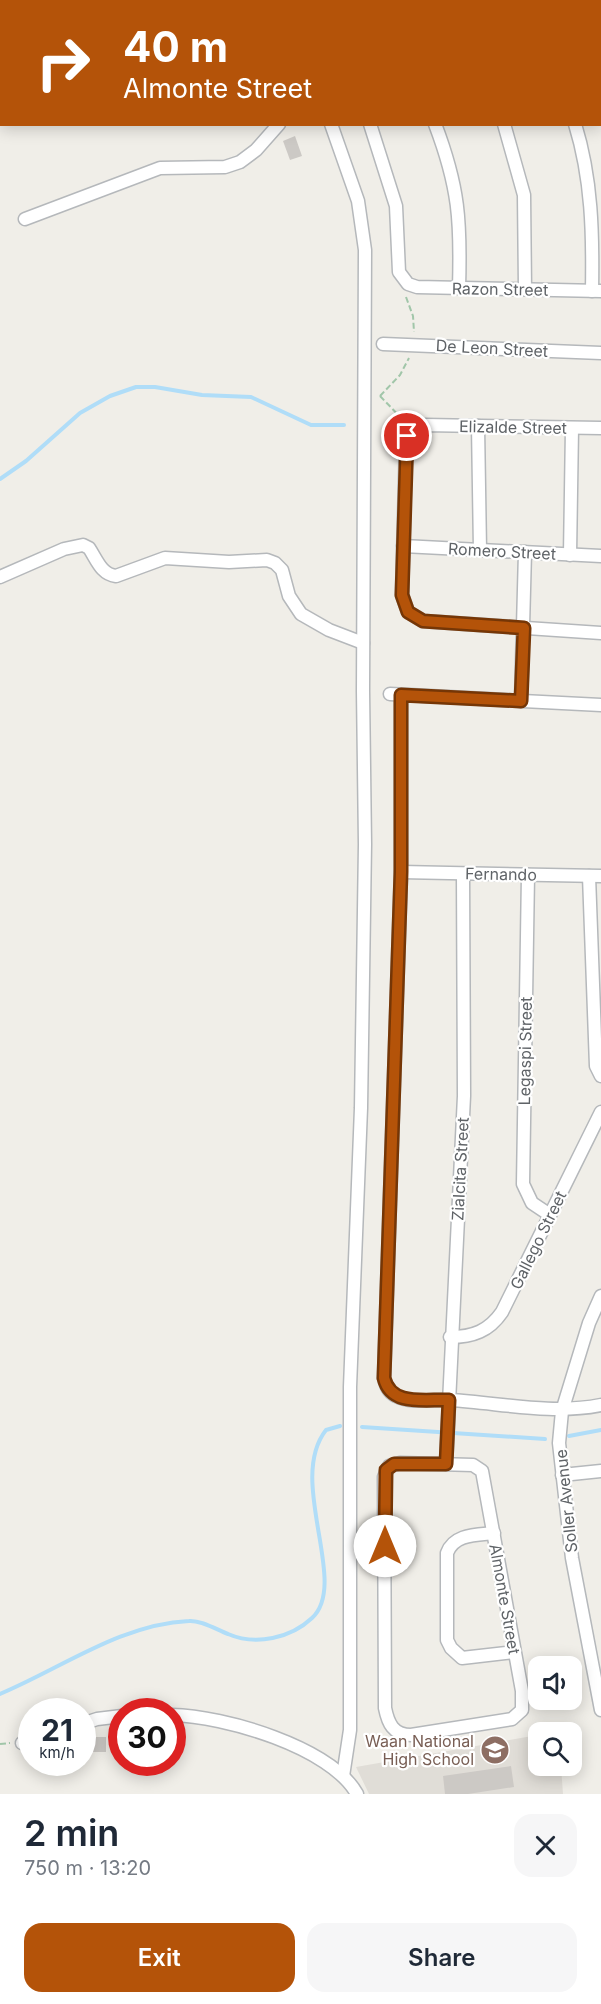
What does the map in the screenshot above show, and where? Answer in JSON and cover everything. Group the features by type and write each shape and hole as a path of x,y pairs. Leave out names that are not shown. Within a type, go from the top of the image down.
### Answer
{"street":[{"path":"25,219 160,168 225,166 240,162 256,150 277,126"},
{"path":"333,126 358,201 364,233 365,844 361,1108 350,1387 350,1730 343,1776"},
{"name":"Razon Street","path":"371,126 396,206 398,264 402,278 408,284 417,287 597,291"},
{"path":"436,126 456,189 460,230 459,288"},
{"path":"505,126 524,195 525,289"},
{"path":"576,126 585,155 593,217 597,291"},
{"name":"De Leon Street","path":"383,344 601,353"},
{"name":"Elizalde Street","path":"412,430 425,426 601,428"},
{"path":"478,426 480,550"},
{"path":"570,555 572,428"},
{"path":"412,430 406,441 403,546 402,595 408,612 423,621 601,633"},
{"path":"0,577 75,545 89,548 101,569 109,575 116,576 165,558 229,562 267,560 275,562 282,570 289,596 301,614 329,630 363,643"},
{"name":"Romero Street","path":"403,546 601,556"},
{"path":"521,701 525,552"},
{"path":"601,705 395,694 401,872 384,1378 389,1392 406,1399 449,1400 562,1411 601,1406"},
{"name":"Fernando","path":"401,872 595,876"},
{"name":"Zialcita Street","path":"446,1464 450,1337 464,1096 463,874"},
{"name":"Legaspi Street","path":"528,875 523,1184 532,1203 550,1215"},
{"path":"595,876 596,1066 601,1076"},
{"name":"Gallego Street","path":"450,1337 478,1333 498,1318 601,1112"},
{"name":"Soller Avenue","path":"601,1296 589,1323 562,1411 559,1443 583,1623 601,1710"},
{"name":"Almonte Street","path":"394,1464 446,1464 473,1465 482,1471 523,1703 522,1710 512,1719 411,1735 399,1733 390,1724 385,1708 384,1477 389,1466 394,1464"},
{"path":"562,1475 601,1471"},
{"path":"494,1533 463,1537 449,1545 447,1553 447,1640 451,1648 462,1658 514,1652"},
{"path":"186,1717 209,1719 302,1748 343,1776 357,1794"}],"path":[{"path":"380,396 412,430"}],"shaded area":[{"name":"Waan National High School","path":"528,1737 528,1776 562,1776 563,1794 369,1794 356,1767"}],"building":[{"path":"295,136 302,156 290,160 283,141"},
{"path":"96,1737 106,1737 106,1752 96,1752"},
{"path":"511,1766 514,1787 468,1794 445,1794 443,1776"}],"waterway":[{"path":"0,479 26,461 80,413 110,396 136,387 155,387 202,395 251,397 311,425 344,425"},
{"path":"0,1694 92,1649 140,1630 164,1624 194,1621 239,1638 250,1639 273,1638 304,1625 312,1618 322,1602 325,1581 314,1503 312,1476 315,1451 326,1430 340,1426"},
{"path":"362,1427 545,1439"},
{"path":"569,1436 601,1430"}],"place":[{"name":"Waan National High School","path":"495,1750"}],"route":[{"path":"385,1546 384,1477 386,1470 389,1466 400,1463 446,1464 449,1400 396,1397 389,1392 384,1378 401,872 401,695 521,701 524,628 423,621 408,612 402,595 407,436"}]}
